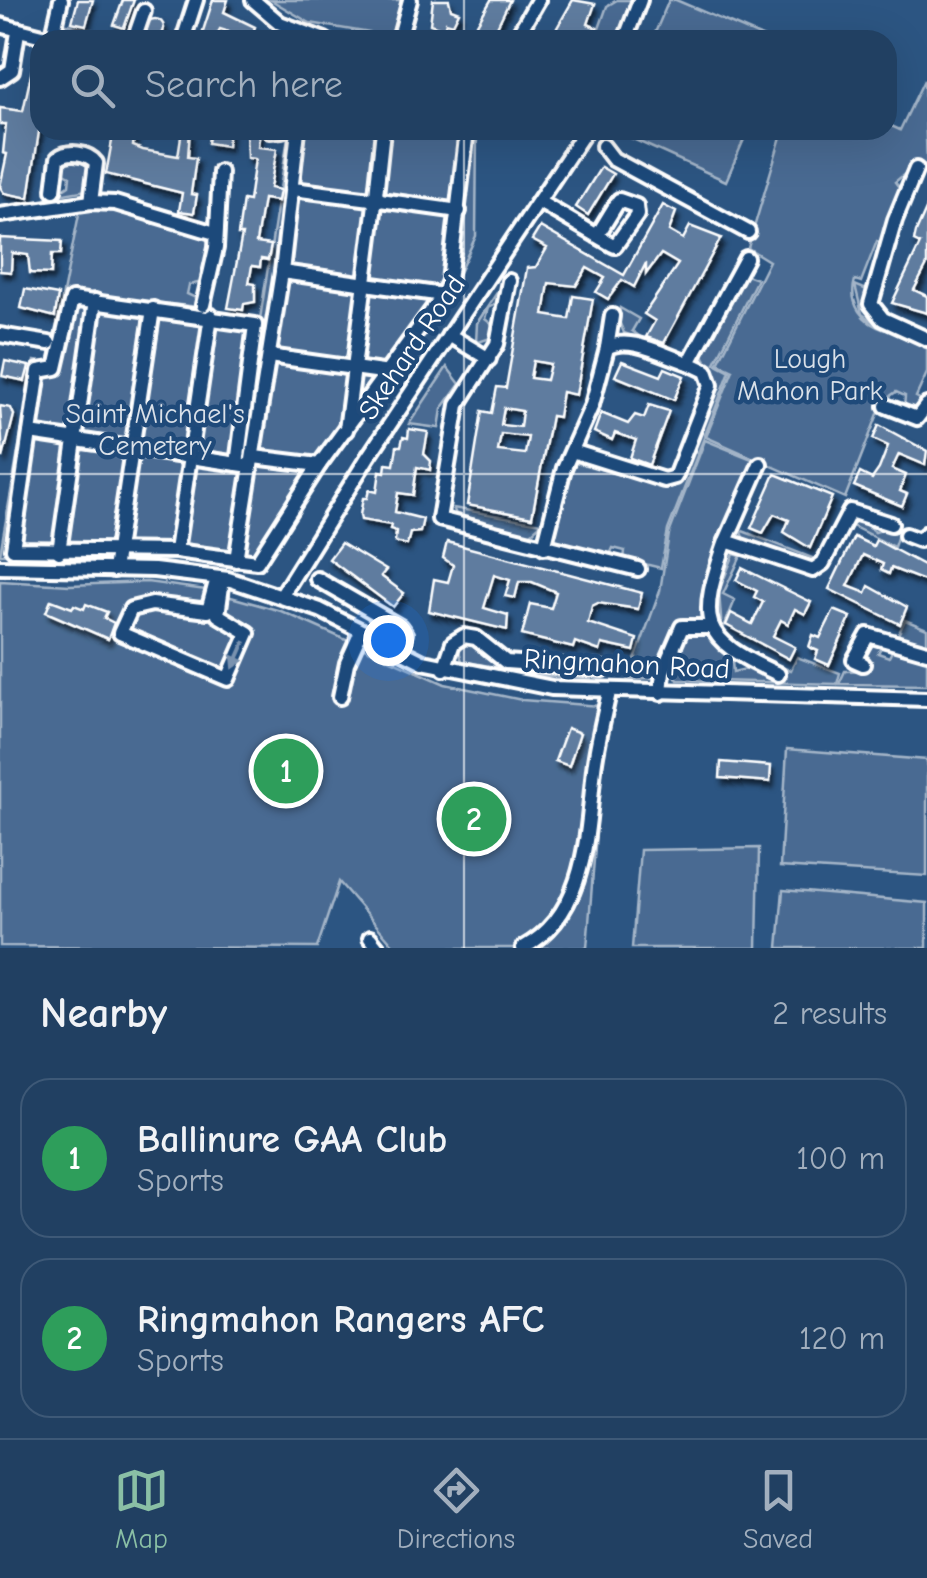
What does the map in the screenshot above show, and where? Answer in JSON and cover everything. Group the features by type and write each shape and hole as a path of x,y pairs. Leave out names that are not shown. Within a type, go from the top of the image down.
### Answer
{"street":[{"path":"56,30 61,0"},
{"path":"187,30 196,0"},
{"path":"253,0 288,30"},
{"path":"402,30 410,0"},
{"path":"521,30 538,0"},
{"path":"629,30 640,0"},
{"path":"138,30 144,12"},
{"path":"0,25 30,34"},
{"path":"0,78 12,70 18,32"},
{"path":"247,462 269,356 297,140"},
{"path":"346,431 382,140"},
{"path":"236,560 256,328 203,301 153,309 69,301 56,368 39,370 11,544 18,550 176,551 236,560 252,562 260,558 320,465 443,295 466,140"},
{"name":"Skehard Road","path":"282,595 579,140"},
{"path":"604,146 613,159 742,224"},
{"path":"58,183 61,155 91,158 96,163 91,202"},
{"path":"916,169 894,224 871,304 883,319 927,340"},
{"path":"176,551 190,456 203,301 215,259 220,172"},
{"path":"293,188 458,211"},
{"path":"0,214 91,202 140,207 189,228 215,232"},
{"path":"539,202 597,236"},
{"path":"688,363 743,262 756,274"},
{"path":"282,272 443,295"},
{"path":"509,281 496,315 489,359 458,405 439,518 638,569"},
{"path":"59,552 94,302"},
{"path":"114,570 153,309"},
{"path":"544,547 572,451 592,405 612,316"},
{"path":"449,335 489,359"},
{"path":"0,336 41,347"},
{"path":"572,451 664,480 674,477 711,385 706,371 688,363 629,343 616,342 607,348"},
{"path":"269,356 389,373"},
{"path":"893,404 917,418 927,404"},
{"path":"30,433 190,456 320,465"},
{"path":"760,464 712,584 712,627 717,641 740,663 778,674"},
{"path":"726,541 808,571 823,562 850,511 891,524"},
{"path":"906,535 921,540 927,533"},
{"name":"Ringmahon Road","path":"0,567 220,578 282,595 444,669 552,688 927,699"},
{"path":"220,578 218,615 248,633 228,679 120,633 131,609 152,604 208,610 220,578"},
{"path":"317,579 400,627 404,637 398,651"},
{"path":"660,693 663,672 682,626 712,627"},
{"path":"340,698 347,664 360,632"},
{"path":"858,662 869,635 908,650 927,652"},
{"path":"444,669 453,643 472,636 506,662 603,669"},
{"path":"522,948 550,930 570,900 587,835 608,692"}],"green space":[{"path":"271,0 404,0 394,30 352,30 310,23"},
{"path":"617,0 632,0 620,30 599,30 607,6"},
{"path":"669,0 676,0 746,30 656,30"},
{"path":"63,23 93,30 67,30"},
{"name":"Lough Mahon Park","path":"924,80 927,166 913,167 895,182 901,190 884,243 877,241 861,282 855,280 853,289 859,311 870,323 885,330 862,314 855,285 867,290 870,312 876,320 927,346 927,373 916,397 924,401 918,411 904,408 905,396 896,392 883,401 845,498 706,437 733,370 718,363 769,261 748,248 780,140 897,140 897,129 900,130"},
{"name":"Saint Michael's Cemetery","path":"287,140 477,140 476,236 458,275 258,569 180,555 0,554 34,361 49,363 80,209 129,212 206,238 211,247 202,282 189,285 187,294 198,299 199,307 103,297 260,319"},
{"path":"635,140 744,140 726,181"},
{"path":"65,160 89,164 87,190 47,197 48,192 57,193 69,185 70,176 61,171"},
{"path":"743,274 757,279 715,363 730,371 668,530 661,568 624,559 625,551 613,548 609,557 561,545 553,537 575,462 666,488 677,483 716,380 701,351"},
{"path":"502,285 498,303 488,308 485,319 494,326 493,337 476,343 477,323"},
{"path":"620,308 639,319 632,331 648,342 624,333 618,319"},
{"path":"447,367 460,384 442,409 439,428 409,424"},
{"path":"705,440 757,461 716,553 706,616 700,621 678,621 653,678 628,679 660,591 669,534"},
{"path":"453,508 542,523 530,534 456,514"},
{"path":"854,516 875,532 888,528 899,532 894,547 850,525"},
{"path":"740,530 815,559 804,562 744,540"},
{"path":"734,554 741,556 723,594 735,600 722,632 719,591"},
{"path":"0,581 70,585 147,582 206,590 281,611 445,684 522,700 612,707 602,758 587,948 396,948 339,882 317,948 0,946"},
{"path":"905,620 927,629 927,644 897,637"},
{"path":"703,632 732,661 733,672 750,668 778,679 783,668 791,670 797,657 840,673 837,684 678,680 672,671 685,637"},
{"path":"870,641 883,644 878,653 889,657 893,649 927,657 927,685 839,684 845,671 868,670 872,661 863,651"},
{"path":"474,642 498,664 592,678 545,676 462,661 458,647"},
{"path":"787,749 927,760 927,876 780,867"},
{"path":"759,848 757,948 632,948 640,850"},
{"path":"783,890 927,903 927,948 778,948"}],"building":[{"path":"78,0 93,0 86,25 72,22"},
{"path":"123,0 134,0 124,28 114,25"},
{"path":"213,0 228,0 224,12 255,27 254,30 203,30"},
{"path":"433,0 449,0 451,9 459,12 453,24 446,22 444,29 430,24"},
{"path":"491,0 510,0 495,30 479,30 477,24"},
{"path":"573,0 595,4 588,24 596,30 556,30"},
{"path":"155,19 161,22 163,30 146,28"},
{"path":"30,79 30,140 38,140 29,198 4,193 0,187 7,154 3,153 6,124 0,124 0,108 23,111"},
{"path":"112,140 134,140 133,146 143,150 178,156 180,140 189,140 188,157 196,158 191,194 197,195 194,213 179,211 182,193 106,174"},
{"path":"208,140 228,140 227,146"},
{"path":"246,140 259,140 258,147 277,149 270,188 280,190 278,201 263,199 256,243 271,245 268,260 261,259 260,267 252,266 249,283 255,284 255,302 244,304 243,310 228,308 242,235 238,235 243,200 249,201 255,159 247,158"},
{"path":"601,167 613,174 588,215 576,207"},
{"path":"663,205 676,212 669,231 683,239 690,226 721,238 664,343 646,337 655,321 644,314 678,264 661,254 646,274 646,263 634,287 622,280 608,299 596,292 605,278 587,268 576,286 549,283 544,315 569,319 573,296 593,299 576,395 562,392 558,417 551,416 532,517 467,505 482,411 492,413 497,387 506,388 527,268 536,267 547,248 532,240 540,227 624,275","holes":["533,361 550,364 546,380 530,378","504,408 522,411 520,427 501,425","501,434 528,437 525,454 498,451"]},
{"path":"927,207 927,265 914,290 927,296 927,313 892,303 920,244 914,241"},
{"path":"0,238 62,241 61,254 52,254 51,274 30,273 28,255 12,253 11,272 0,271"},
{"path":"25,289 58,295 55,317 21,308"},
{"path":"5,361 29,366 25,381 2,376"},
{"path":"622,361 661,376 665,368 684,376 674,400 615,376"},
{"path":"649,405 669,411 649,465 630,458 636,440 615,433 612,440 594,432 601,413 628,424 635,415 644,418"},
{"path":"0,406 11,408 14,415 3,458"},
{"path":"879,425 927,451 925,465 899,454 892,469 906,475 900,491 907,494 902,506 854,486 860,473 872,479 879,469 888,446 873,439"},
{"path":"409,429 428,432 424,454 431,461 430,470 417,467 413,495 398,493 395,512 423,519 420,532 410,533 407,545 395,542 396,531 390,529 391,525 361,520 360,515 363,498 367,498 369,490 377,492 380,471 385,472 386,464 394,465 397,446 401,446 403,437 408,438"},
{"path":"775,474 832,497 810,548 784,532 789,520 774,514 763,533 751,528"},
{"path":"854,537 873,546 876,540 927,567 927,582 891,568 889,574 881,570 883,564 863,555 848,586 866,593 869,586 907,607 900,624 829,589"},
{"path":"447,542 642,593 638,609 598,603 592,606 588,623 637,639 634,651 602,644 600,651 575,642 573,648 522,635 530,604 551,608 556,592 532,582 519,582 515,598 505,596 510,580 494,575 484,608 508,615 507,630 429,611 434,579 448,582 453,565 443,558"},
{"path":"341,543 386,570 381,576 404,593 393,607 329,559"},
{"path":"742,568 811,602 805,614 795,609 788,624 781,620 773,636 795,647 789,659 726,625 731,613 752,624 763,602 754,597 757,591 736,580"},
{"path":"51,600 72,608 74,605 84,609 86,604 107,612 104,618 114,623 108,639 46,612"},
{"path":"834,610 851,617 829,665 815,659 818,651 809,647 813,635 820,638"},
{"path":"567,728 580,733 569,766 555,761"},
{"path":"721,762 771,766 770,782 720,778"}],"place":[{"name":"Ballinure GAA Club","path":"286,771"},
{"name":"Ringmahon Rangers AFC","path":"474,819"}]}
